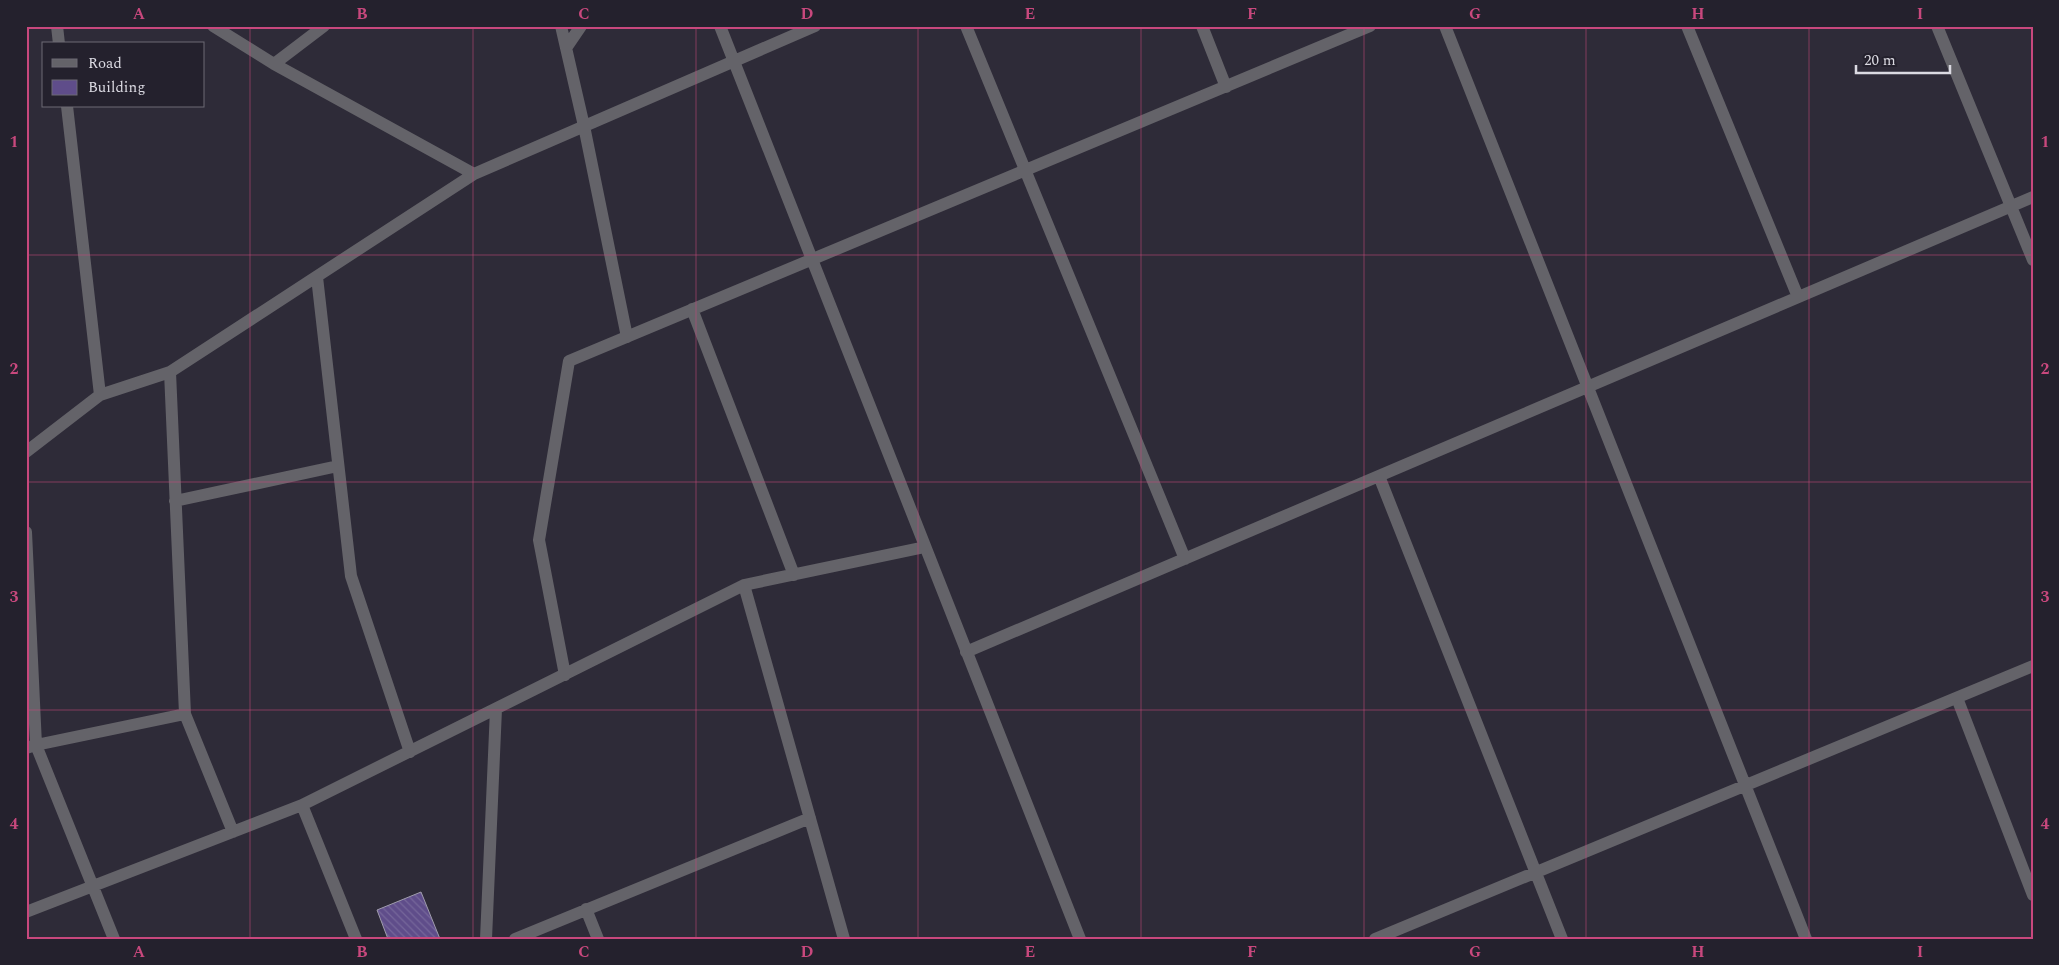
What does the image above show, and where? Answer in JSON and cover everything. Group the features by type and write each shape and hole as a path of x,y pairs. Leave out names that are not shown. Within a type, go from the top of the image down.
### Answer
{"street":[{"path":"58,26 60,42"},
{"path":"213,26 274,64 474,174"},
{"path":"274,64 324,26"},
{"path":"560,26 584,126 627,337"},
{"path":"566,48 581,26"},
{"path":"720,26 1080,939"},
{"path":"26,452 100,395 170,372 474,174 815,26"},
{"path":"966,26 1185,558"},
{"path":"1202,26 1226,87"},
{"path":"565,674 539,540 568,361 1370,26"},
{"path":"1445,26 1806,939"},
{"path":"1687,26 1798,297"},
{"path":"1937,26 2033,260"},
{"path":"67,108 100,395"},
{"path":"966,652 2033,197"},
{"path":"316,277 350,576 410,752"},
{"path":"692,310 794,574"},
{"path":"170,372 185,714 233,832"},
{"path":"175,501 338,466"},
{"path":"1379,476 1562,939"},
{"path":"26,532 31,746 93,886 114,939"},
{"path":"26,912 302,805 744,585 925,547"},
{"path":"744,585 844,939"},
{"path":"1375,939 2033,666"},
{"path":"1957,698 2033,896"},
{"path":"486,939 496,709"},
{"path":"31,746 185,714"},
{"path":"302,805 356,939"},
{"path":"515,939 810,818"},
{"path":"586,909 598,939"}],"building":[{"path":"421,892 440,939 388,939 377,910"}]}
